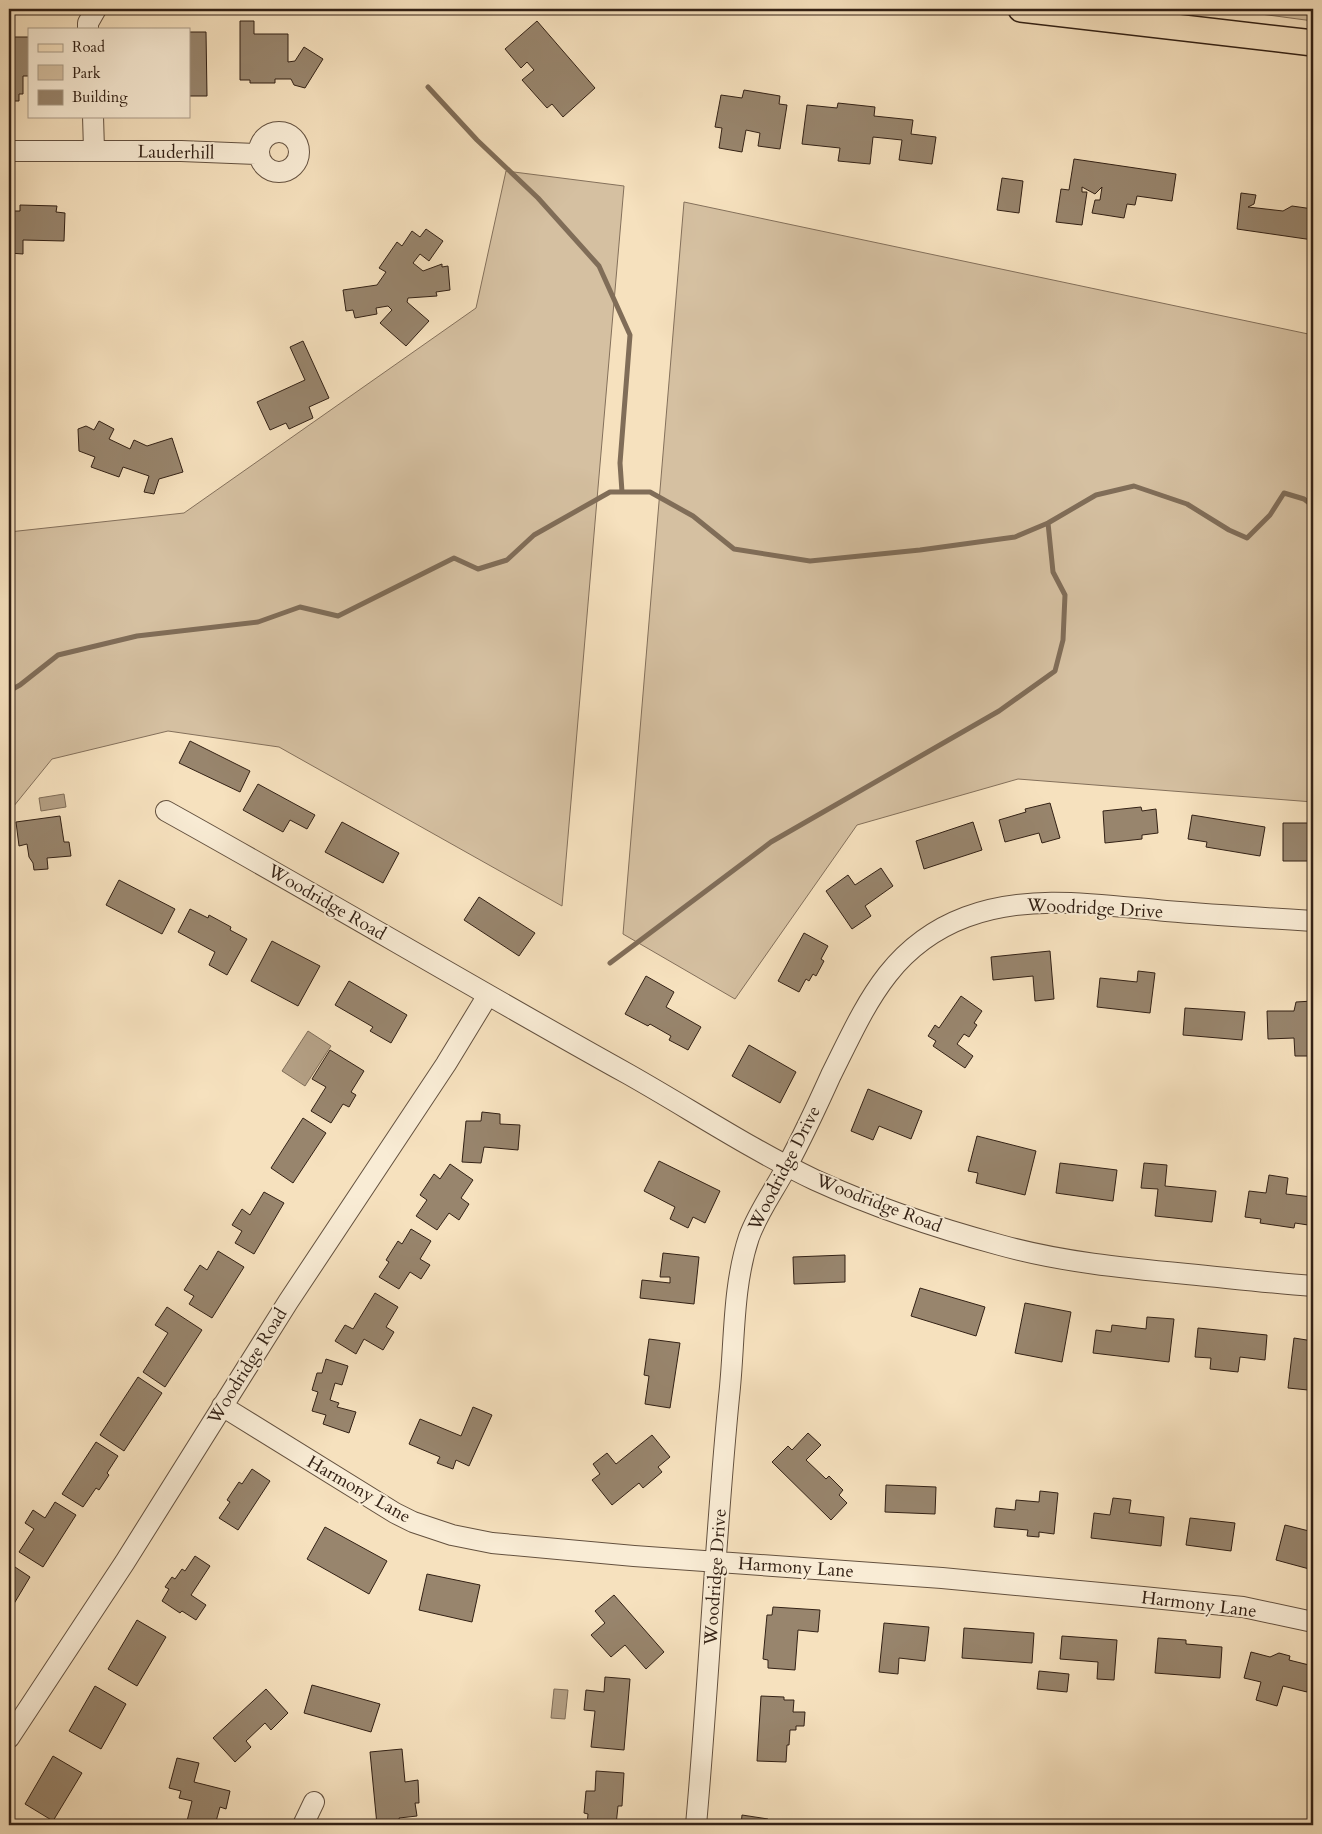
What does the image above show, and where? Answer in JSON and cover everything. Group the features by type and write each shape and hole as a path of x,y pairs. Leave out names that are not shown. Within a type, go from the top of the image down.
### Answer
{"main road":[{"path":"1021,9 1313,43"}],"street":[{"path":"93,118 94,150"},
{"name":"Lauderhill","path":"9,151 94,150 258,154"},
{"name":"Woodridge Road","path":"166,811 262,864 787,1166 832,1187 888,1209 1002,1246 1060,1259 1121,1268 1313,1286"},
{"name":"Woodridge Drive","path":"696,1825 705,1724 722,1473 738,1291 745,1251 750,1233 787,1166 864,1008 886,975 915,945 950,923 989,910 1030,903 1073,903 1313,921"},
{"name":"Woodridge Road","path":"9,1738 125,1562 222,1406 388,1149 446,1064 488,995"},
{"name":"Harmony Lane","path":"222,1406 395,1513 413,1522 452,1535 492,1543 634,1556 942,1578 1243,1607 1313,1622"},
{"path":"303,1825 314,1802"}],"green space":[{"path":"1223,9 1313,9 1313,21"},
{"path":"506,171 624,186 562,906 279,747 168,731 52,759 9,812 9,532 184,513 476,308"},
{"path":"684,202 1313,335 1313,802 1018,779 857,825 735,999 623,934"}],"shaded area":[{"path":"64,794 66,807 41,811 39,798"},
{"path":"308,1031 331,1046 305,1086 282,1071"},
{"path":"554,1689 568,1690 565,1719 551,1718"}],"building":[{"path":"240,21 254,21 254,34 288,34 288,62 295,61 304,47 323,59 305,88 294,85 291,79 275,79 275,83 250,83 250,80 240,80"},
{"path":"537,21 595,88 563,117 552,104 547,108 522,80 534,70 527,62 521,68 505,49"},
{"path":"190,32 206,32 207,96 190,96"},
{"path":"9,37 28,37 28,76 23,76 23,94 19,94 19,101 9,101"},
{"path":"744,90 780,96 779,104 787,105 780,149 758,146 760,133 746,130 742,152 719,148 722,128 715,127 721,95 742,98"},
{"path":"838,103 875,107 874,116 913,120 911,134 936,137 932,164 899,160 902,140 873,137 870,164 838,161 840,148 802,144 807,105 837,108"},
{"path":"1074,159 1176,174 1172,201 1137,196 1135,205 1127,204 1124,218 1092,213 1095,200 1100,200 1102,187 1095,194 1082,187 1082,192 1087,192 1082,225 1056,222 1061,189 1069,190"},
{"path":"1002,178 1023,181 1019,213 997,210"},
{"path":"1241,193 1256,195 1254,204 1248,207 1283,211 1292,206 1313,209 1313,240 1237,229"},
{"path":"20,205 57,206 56,212 65,213 64,241 23,240 23,254 9,253 9,211 20,211"},
{"path":"426,229 443,241 429,261 420,254 413,263 423,271 442,264 442,267 448,266 450,290 436,292 437,296 408,298 407,302 429,321 406,346 380,323 392,310 388,306 376,308 377,314 355,318 353,310 346,311 343,290 377,285 386,272 379,268 397,242 402,246 412,231 420,237"},
{"path":"303,341 329,398 309,407 313,418 289,429 286,423 270,430 257,402 305,380 290,347"},
{"path":"99,421 114,429 109,439 130,449 134,440 147,446 172,438 183,472 159,479 154,494 144,492 149,476 123,467 119,477 91,467 95,457 79,451 78,429 86,426 94,430"},
{"path":"190,741 250,771 240,792 179,763"},
{"path":"258,784 315,815 307,829 290,820 283,832 243,810"},
{"path":"1050,803 1060,838 1042,843 1039,833 1005,842 999,820 1026,812 1025,809"},
{"path":"1141,807 1142,811 1156,809 1158,833 1142,835 1142,839 1105,843 1103,811"},
{"path":"1192,815 1265,827 1260,856 1206,847 1207,842 1188,839"},
{"path":"60,816 64,842 69,842 71,856 47,858 48,869 34,870 27,844 19,846 16,822"},
{"path":"342,822 399,853 383,883 325,852"},
{"path":"973,822 982,850 924,869 916,841"},
{"path":"1283,823 1308,823 1308,830 1313,830 1313,861 1283,861"},
{"path":"881,868 893,886 865,906 871,916 852,929 826,891 848,875 855,885"},
{"path":"119,880 175,909 162,934 106,905"},
{"path":"479,897 535,933 519,956 464,920"},
{"path":"190,909 208,918 209,915 231,927 230,930 247,939 227,975 209,965 215,952 178,932"},
{"path":"804,933 828,946 821,959 824,961 816,976 813,974 809,981 806,979 799,992 778,981"},
{"path":"272,941 320,966 298,1006 251,981"},
{"path":"1050,951 1054,999 1035,1001 1033,976 993,980 991,957"},
{"path":"1138,971 1155,973 1150,1013 1097,1007 1100,978 1137,982"},
{"path":"646,976 674,992 666,1007 701,1027 688,1050 669,1040 671,1036 650,1024 648,1026 625,1014"},
{"path":"349,981 407,1015 391,1043 370,1031 373,1027 335,1005"},
{"path":"961,996 982,1011 974,1023 977,1025 969,1037 964,1034 957,1044 973,1056 965,1068 933,1046 936,1041 928,1036 935,1025 939,1028"},
{"path":"1313,1001 1313,1056 1295,1056 1294,1038 1268,1039 1267,1011 1294,1011 1296,1002"},
{"path":"1185,1008 1245,1012 1242,1040 1183,1035"},
{"path":"749,1045 796,1072 780,1103 732,1076"},
{"path":"330,1050 364,1071 351,1092 356,1095 349,1107 343,1104 331,1123 311,1111 326,1087 312,1079"},
{"path":"868,1089 922,1111 911,1139 879,1126 873,1140 851,1131"},
{"path":"482,1112 500,1114 500,1124 520,1125 518,1150 484,1147 481,1163 462,1162 466,1121 481,1121"},
{"path":"303,1118 326,1133 293,1183 271,1168"},
{"path":"977,1136 1036,1151 1025,1195 976,1183 978,1173 968,1171"},
{"path":"659,1161 720,1191 705,1223 693,1217 688,1228 670,1219 675,1207 644,1191"},
{"path":"1060,1163 1117,1170 1113,1201 1056,1193"},
{"path":"1144,1163 1167,1165 1165,1186 1216,1191 1212,1222 1155,1216 1158,1189 1141,1188"},
{"path":"450,1164 473,1180 461,1198 469,1204 459,1220 449,1213 437,1230 416,1216 427,1200 420,1195 434,1174 440,1179"},
{"path":"1269,1175 1288,1178 1286,1194 1312,1197 1308,1225 1295,1223 1294,1228 1260,1223 1261,1219 1245,1217 1249,1191 1266,1193"},
{"path":"264,1192 284,1203 254,1254 235,1243 242,1231 232,1225 242,1209 250,1215"},
{"path":"411,1229 431,1241 420,1259 430,1265 421,1279 410,1272 399,1289 379,1277 389,1262 386,1260 398,1241 402,1244"},
{"path":"218,1251 244,1267 212,1318 189,1304 194,1296 184,1290 200,1265 207,1270"},
{"path":"663,1253 699,1257 694,1304 640,1298 642,1280 670,1283 670,1277 660,1277"},
{"path":"845,1255 845,1282 794,1284 793,1257"},
{"path":"920,1288 985,1307 976,1336 911,1316"},
{"path":"375,1293 398,1307 386,1327 394,1332 383,1350 364,1339 356,1354 335,1341 345,1325 353,1329"},
{"path":"1025,1303 1071,1312 1062,1362 1015,1353"},
{"path":"167,1307 202,1330 165,1387 143,1372 168,1333 155,1325"},
{"path":"1147,1317 1174,1319 1169,1362 1093,1353 1096,1330 1111,1332 1112,1325 1146,1329"},
{"path":"1198,1328 1267,1335 1265,1360 1240,1357 1238,1372 1210,1369 1211,1358 1195,1357"},
{"path":"1294,1338 1313,1341 1313,1366 1311,1366 1308,1390 1288,1388"},
{"path":"649,1339 680,1343 670,1408 645,1404 649,1376 644,1375"},
{"path":"326,1359 348,1366 342,1385 335,1383 330,1400 339,1403 337,1407 356,1412 349,1433 323,1424 326,1415 312,1411 318,1392 312,1390 317,1373 322,1373"},
{"path":"138,1377 162,1393 124,1451 100,1435"},
{"path":"473,1407 492,1415 469,1466 456,1460 453,1469 437,1463 440,1457 409,1444 420,1419 461,1436"},
{"path":"808,1433 821,1445 806,1460 826,1479 829,1476 843,1490 839,1495 847,1503 831,1520 772,1462 788,1446 792,1450"},
{"path":"652,1435 670,1457 658,1467 662,1472 643,1488 639,1483 612,1505 592,1480 600,1474 593,1464 607,1453 616,1464"},
{"path":"96,1442 118,1456 99,1490 96,1488 83,1507 62,1494"},
{"path":"252,1469 270,1481 238,1530 219,1518 230,1502 227,1500 239,1482 242,1484"},
{"path":"886,1485 936,1487 935,1514 885,1512"},
{"path":"1040,1491 1058,1493 1054,1534 1039,1532 1039,1537 1027,1536 1028,1530 994,1527 996,1508 1015,1510 1016,1500 1039,1502"},
{"path":"1113,1498 1131,1500 1129,1513 1164,1517 1161,1546 1091,1538 1094,1513 1110,1515"},
{"path":"55,1502 76,1515 43,1567 19,1552 34,1529 25,1523 33,1510 45,1518"},
{"path":"1190,1518 1235,1523 1231,1551 1186,1545"},
{"path":"1285,1525 1313,1532 1313,1570 1276,1560"},
{"path":"325,1527 387,1561 369,1594 307,1559"},
{"path":"195,1556 210,1566 191,1595 206,1605 196,1620 182,1611 180,1613 162,1601 169,1589 165,1587 172,1577 175,1579 182,1569 185,1571"},
{"path":"9,1563 30,1577 9,1612"},
{"path":"427,1574 480,1585 472,1622 419,1610"},
{"path":"614,1595 664,1652 646,1669 625,1645 611,1657 591,1635 605,1623 595,1611"},
{"path":"773,1607 820,1610 818,1632 798,1630 795,1670 768,1668 768,1660 763,1659 767,1615 772,1615"},
{"path":"137,1620 166,1637 137,1686 108,1669"},
{"path":"884,1623 929,1627 925,1661 899,1658 898,1674 879,1672"},
{"path":"964,1628 1034,1633 1032,1663 962,1658"},
{"path":"1062,1636 1117,1640 1114,1680 1097,1679 1098,1662 1060,1659"},
{"path":"1158,1638 1186,1640 1186,1644 1222,1647 1220,1678 1155,1673"},
{"path":"1251,1652 1270,1657 1279,1653 1290,1656 1289,1660 1313,1666 1307,1692 1283,1686 1277,1706 1256,1700 1261,1682 1244,1678"},
{"path":"1039,1671 1069,1674 1067,1692 1037,1689"},
{"path":"605,1677 630,1679 624,1750 591,1747 595,1711 584,1710 586,1690 604,1692"},
{"path":"312,1685 380,1704 371,1732 304,1713"},
{"path":"95,1686 126,1704 101,1749 69,1731"},
{"path":"266,1689 288,1713 271,1730 265,1723 246,1741 251,1747 235,1762 213,1738"},
{"path":"761,1696 784,1697 784,1700 794,1700 793,1712 805,1712 804,1726 796,1726 796,1730 790,1730 786,1762 757,1761"},
{"path":"402,1749 405,1782 418,1780 419,1803 415,1803 417,1816 399,1818 400,1823 377,1825 370,1752"},
{"path":"53,1756 82,1773 53,1821 25,1804"},
{"path":"177,1758 199,1763 194,1782 230,1791 226,1809 220,1807 215,1825 186,1825 192,1801 179,1798 181,1791 169,1788"},
{"path":"596,1771 624,1773 622,1806 618,1806 616,1825 587,1825 588,1814 584,1813 586,1791 595,1791"},
{"path":"742,1815 768,1819 767,1825 741,1825"}],"waterway":[{"path":"428,87 477,140 538,198 599,266 630,335 620,463 622,492"},
{"path":"9,691 20,685 58,655 137,636 258,622 300,607 338,616 454,558 478,569 507,560 534,535 610,492 650,492 693,516 734,549 810,561 920,550 1015,537 1048,523 1096,495 1134,486 1187,504 1229,530 1247,538 1270,515 1284,493 1304,499 1313,506"},
{"path":"610,963 771,842 999,711 1055,671 1063,640 1065,595 1053,572 1048,523"}]}
